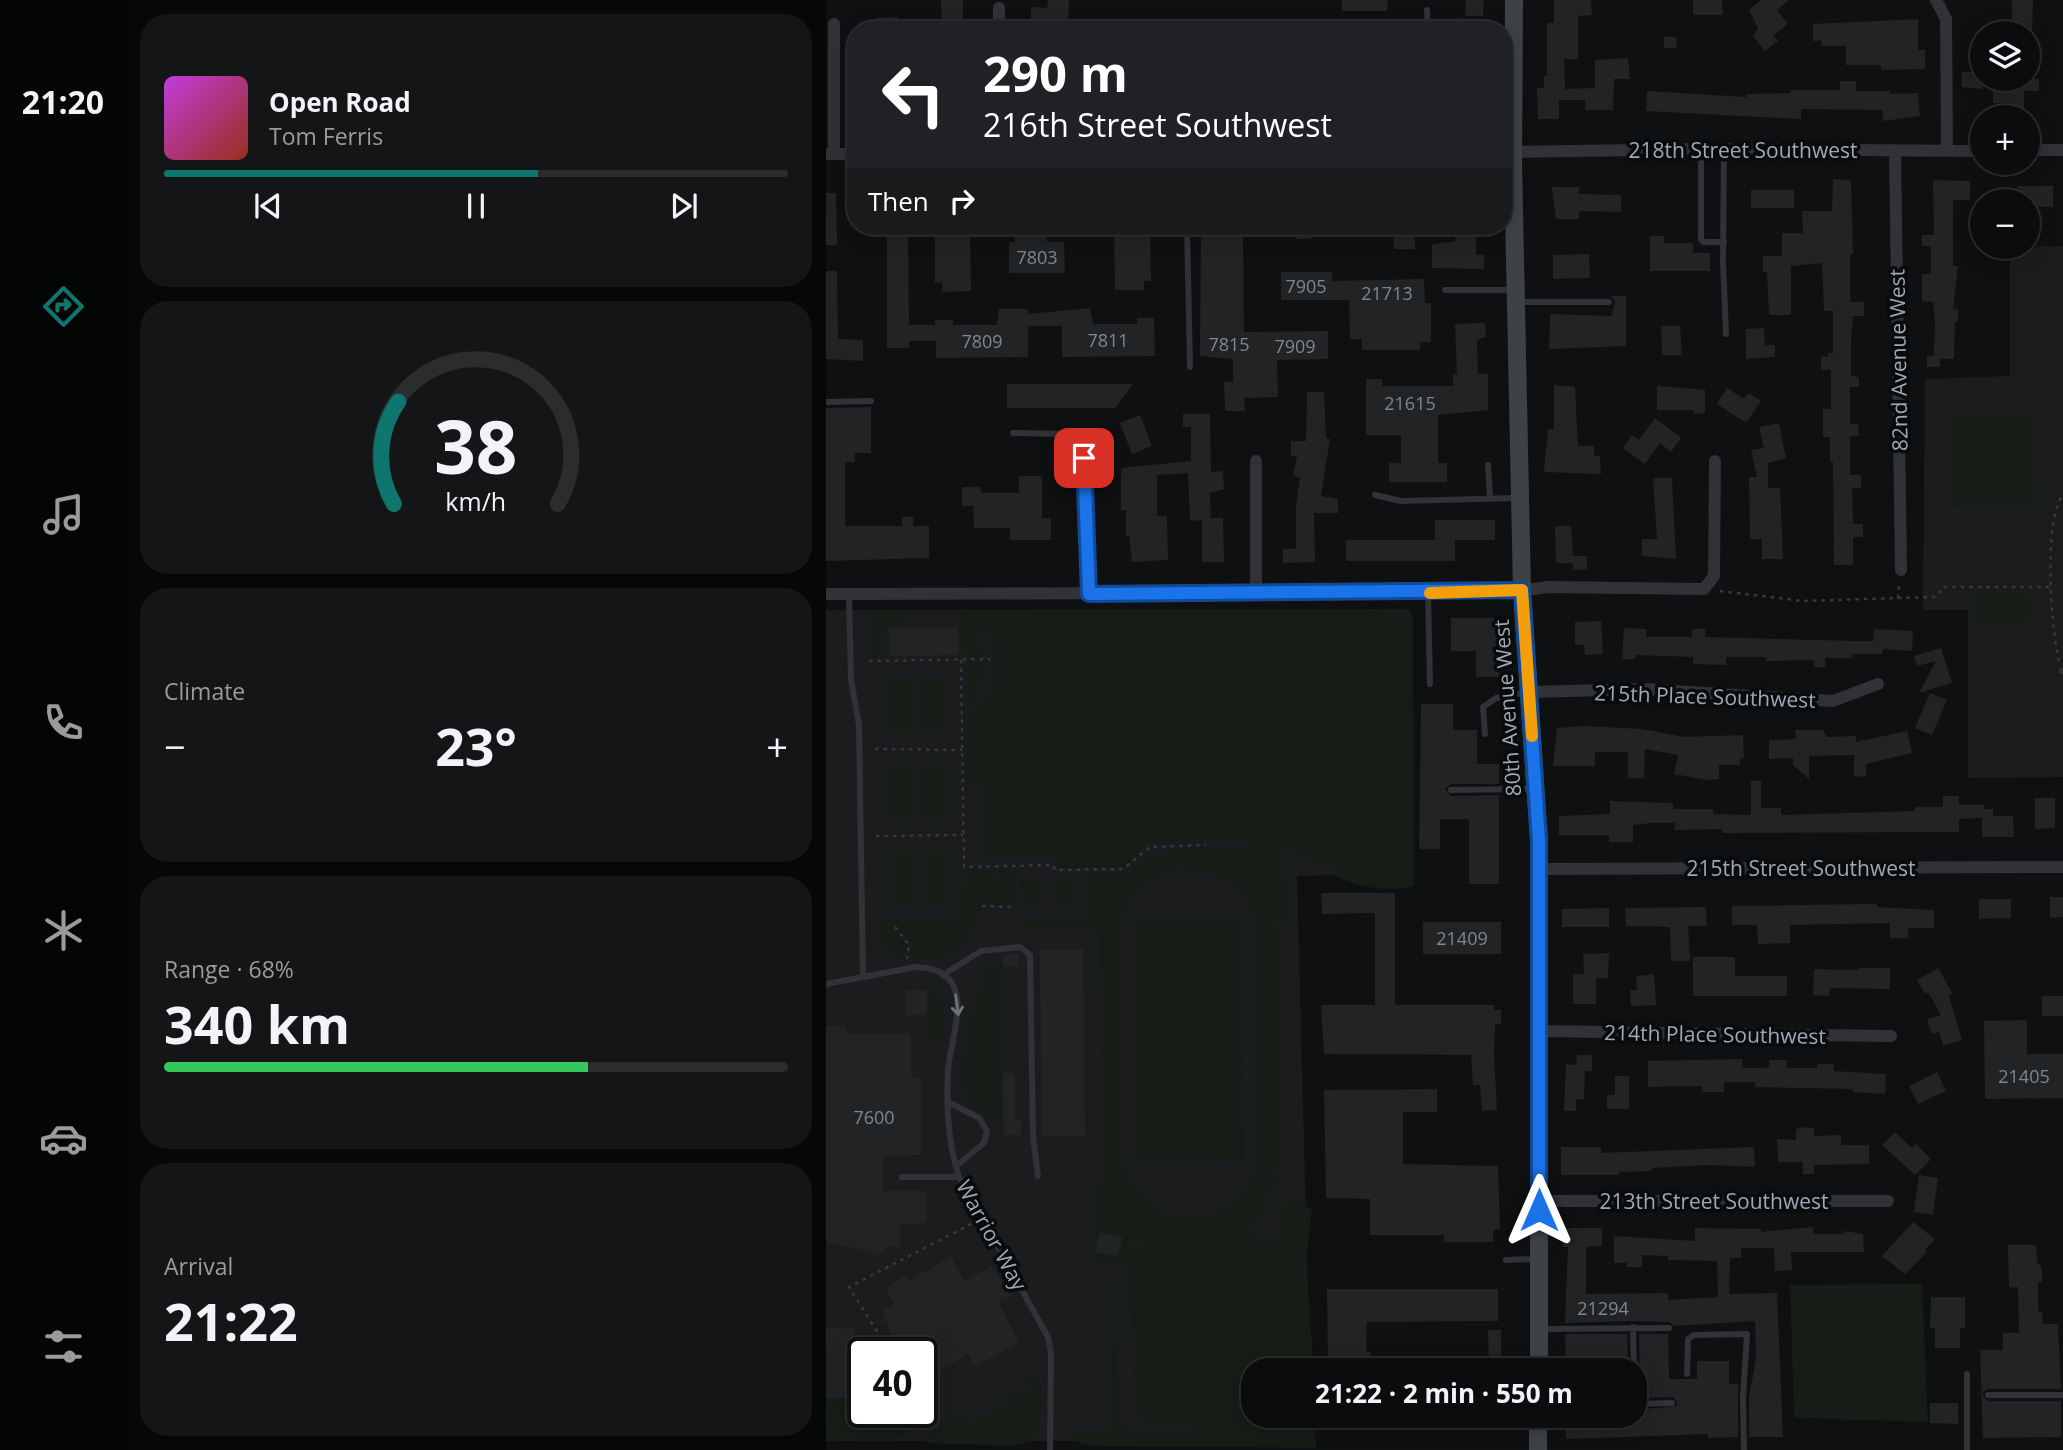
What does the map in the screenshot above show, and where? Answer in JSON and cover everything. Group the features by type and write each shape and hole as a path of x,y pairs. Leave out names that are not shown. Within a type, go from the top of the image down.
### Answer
{"street":[{"name":"80th Avenue West","path":"1512,51 1514,0"},
{"path":"1936,0 1946,19 1947,151"},
{"path":"999,8 999,21"},
{"path":"830,154 834,24"},
{"name":"218th Street Southwest","path":"1512,152 1701,149 1970,150"},
{"name":"82nd Avenue West","path":"1895,150 1901,570"},
{"path":"2040,150 2063,150"},
{"name":"80th Avenue West","path":"1512,224 1522,590 1536,789 1538,869 1539,1358"},
{"path":"1084,458 1089,594"},
{"path":"1256,461 1256,593"},
{"path":"826,594 1428,593 1548,587 1704,589 1714,576 1715,461"},
{"name":"215th Place Southwest","path":"1528,692 1642,689 1833,701 1878,684"},
{"name":"215th Street Southwest","path":"1538,869 2063,867"},
{"name":"214th Place Southwest","path":"1538,1031 1891,1036"},
{"name":"213th Street Southwest","path":"1539,1201 1888,1200"},
{"path":"1538,1428 1538,1450"}],"lane":[{"path":"1427,10 1428,21"},
{"path":"1701,149 1701,239 1703,243 1724,243"},
{"path":"1724,149 1727,334"},
{"path":"1187,235 1191,367"},
{"path":"1445,290 1609,302"},
{"path":"826,402 871,401"},
{"path":"1013,433 1069,434 1078,438 1084,458"},
{"path":"1488,465 1490,498"},
{"path":"1375,495 1401,501 1520,498"},
{"path":"1428,593 1430,684"},
{"path":"849,594 851,680 859,725 863,975"},
{"path":"1485,734 1483,707 1496,698 1528,692"},
{"path":"1451,789 1536,789"},
{"path":"826,984 916,967 929,967 943,975 981,951 1020,947 1030,955 1033,1137 1038,1176"},
{"name":"Warrior Way","path":"943,975 955,989 959,1014 948,1069 948,1102 956,1166 959,1177 1048,1336 1051,1354 1050,1450"},
{"path":"948,1102 979,1118 987,1131 984,1143 956,1166"},
{"path":"902,1177 959,1177"},
{"path":"1506,1260 1539,1259"},
{"path":"1633,1327 1634,1358"},
{"path":"1539,1329 1669,1328"},
{"path":"1687,1374 1688,1339 1694,1335 1746,1334 1744,1450"},
{"path":"1967,1374 1967,1450"},
{"path":"1988,1395 2063,1395"},
{"path":"1647,1404 1672,1403"}],"path":[{"path":"2063,495 2052,517 2053,637 2063,671"},
{"path":"1898,598 1901,570"},
{"path":"1704,589 1803,601 1936,597 1943,587 2052,587"},
{"path":"869,661 990,659"},
{"path":"961,660 964,867 1053,865 1055,870 1124,869 1150,847 1206,845"},
{"path":"875,749 962,750"},
{"path":"876,836 963,835"},
{"path":"982,906 1014,907"},
{"path":"895,927 909,945 907,959"},
{"path":"881,1337 849,1287 982,1218"}],"shaded area":[{"path":"2040,246 2063,246 2063,777 1968,778 1968,610 1923,610 1925,379 2010,376 2010,259 2040,259"},
{"path":"2033,417 2035,506 1952,507 1950,418"},
{"path":"1974,595 2029,595 2029,622 1974,622"},
{"path":"1409,609 1412,873 1297,876 1310,1358 1241,1358 1241,1428 1311,1428 1312,1441 826,1441 826,610"},
{"path":"887,610 906,610 907,625 884,625 884,657 871,657 873,618"},
{"path":"1352,610 1413,614 1414,886 1385,889 1356,884 1337,877 1333,862 1312,866 1310,856 1289,849 1258,850 1279,851 1289,918 1277,919 1272,910 1277,936 1279,1149 1274,1176 1262,1201 1271,1205 1245,1229 1263,1242 1285,1244 1277,1210 1284,1209 1288,1199 1312,1209 1306,1261 1313,1358 1241,1358 1241,1423 1145,1422 1134,1411 1131,1262 1092,1262 1096,1186 1109,1185 1102,1150 1100,930 1023,927 1022,919 1087,917 1087,873 1128,873 1144,861 1172,850 1213,852 1213,845 1218,850 1248,850 1248,838 1150,841 1125,867 1059,868 1059,855 993,856 983,847 982,781 969,781 969,715 995,687 995,629 979,629 979,646 985,655 965,656 965,649 961,649 960,611","holes":["1176,868 1192,868 1220,876 1232,884 1250,906 1255,920 1258,936 1259,1161 1248,1188 1230,1206 1209,1216 1186,1218 1163,1213 1143,1199 1128,1178 1121,1150 1120,925 1127,905 1147,882","1099,1231 1124,1237 1120,1258 1095,1253","1128,1243 1144,1243 1144,1246 1236,1247 1128,1251"]},
{"path":"968,666 986,666 971,705 969,705"},
{"path":"922,679 945,679 946,731 922,731"},
{"path":"890,680 914,680 914,732 891,732"},
{"path":"891,766 915,766 915,818 891,818"},
{"path":"923,766 947,766 947,818 923,818"},
{"path":"892,852 916,852 916,904 892,904"},
{"path":"924,852 948,852 948,904 924,904"},
{"path":"969,870 994,870 982,907 963,943 943,956 910,956 911,944 896,926 894,928 908,947 901,957 885,948 880,938 878,920 958,919 959,893 968,887"},
{"path":"1000,870 1016,870 1016,905 986,903"},
{"path":"1075,878 1076,902 1052,902 1052,879"},
{"path":"1020,879 1043,879 1044,902 1021,902"},
{"path":"1241,923 1244,1161 1137,1163 1135,924"},
{"path":"985,972 1000,972 1001,1123 980,1113 968,1102 963,1085 965,1053"},
{"path":"927,985 939,998 944,1014 936,1047 926,1025 929,1012"},
{"path":"1922,1284 1928,1422 1794,1418 1790,1285"},
{"path":"1110,1287 1115,1287 1119,1424 1134,1432 1160,1435 1187,1435 1190,1427 1315,1428 1316,1448 1091,1446 1079,1443 1070,1433 1111,1432"},
{"path":"1038,1374 1041,1387 1040,1429 1026,1443 1012,1446 926,1443 927,1435 964,1416 970,1424 1030,1390 1026,1378"},
{"path":"834,1398 847,1398 847,1428 908,1428 908,1431 892,1441 826,1439 826,1404 833,1404"}],"building":[{"path":"941,0 963,0 963,21 942,21"},
{"path":"1048,0 1069,0 1068,21 1031,21 1031,7 1047,8"},
{"path":"1342,0 1388,0 1387,11 1342,11"},
{"path":"1466,0 1484,0 1483,16 1465,16"},
{"path":"1554,0 1591,0 1592,15 1578,16 1578,59 1564,59 1565,89 1595,88 1595,60 1628,58 1630,79 1614,79 1613,110 1585,110 1585,100 1559,100 1559,119 1538,119 1537,88 1544,88 1544,76 1547,76 1547,23 1554,23"},
{"path":"1693,0 1722,0 1723,15 1693,15"},
{"path":"1761,0 1789,0 1777,10 1788,24 1773,36 1778,41 1765,51 1753,36 1758,28 1749,10"},
{"path":"2012,0 2033,0 2032,21 2012,21"},
{"path":"898,17 898,21 876,21 876,18"},
{"path":"1453,18 1473,19 1473,21 1453,21"},
{"path":"1918,19 1918,50 1925,50 1925,69 1881,70 1881,65 1846,65 1846,46 1821,46 1821,40 1813,41 1813,24"},
{"path":"1664,37 1676,37 1677,48 1664,48"},
{"path":"1962,72 1970,72 1970,88 1962,87"},
{"path":"1840,81 1856,81 1856,91 1918,93 1920,116 1883,121 1882,110 1801,109 1801,119 1646,111 1647,91 1747,97 1747,94 1790,93 1790,90 1840,90"},
{"path":"1993,91 2024,91 2024,105 1993,103"},
{"path":"1833,179 1851,180 1851,302 1864,302 1864,316 1853,316 1851,343 1851,376 1859,377 1859,387 1850,387 1850,424 1858,424 1859,436 1850,436 1850,475 1861,475 1861,488 1852,488 1853,524 1863,524 1863,537 1853,537 1853,565 1834,565 1833,462 1830,462 1830,437 1823,437 1823,409 1831,409 1831,370 1821,370 1821,356 1828,357 1828,353 1833,353 1833,311 1824,311 1822,263 1791,266 1791,315 1769,315 1767,272 1763,272 1763,256 1782,256 1782,233 1803,233 1802,211 1832,211"},
{"path":"1933,180 1970,181 1970,200 1953,200 1953,266 1958,266 1953,309 1958,309 1954,359 1940,359 1940,367 1927,367 1927,356 1934,356 1935,322 1933,302 1922,301 1922,274 1931,274 1931,246 1922,246 1922,235 1934,235"},
{"path":"2017,186 2053,186 2053,207 2040,207 2040,189 2017,189"},
{"path":"1552,187 1579,187 1579,194 1621,195 1621,212 1579,211 1579,219 1556,219"},
{"path":"1751,190 1794,190 1794,208 1751,208"},
{"path":"826,193 836,193 837,245 826,245"},
{"path":"887,235 908,235 909,325 935,325 935,320 953,320 953,325 997,325 999,309 1028,309 1028,314 1090,308 1093,324 1137,324 1137,318 1154,318 1155,356 1062,357 1062,326 1028,326 1028,357 936,358 936,341 909,341 909,348 887,348"},
{"path":"935,235 970,235 971,291 942,292 942,282 935,283"},
{"path":"1015,235 1047,235 1047,241 1064,242 1065,273 1009,273 1009,242 1015,242"},
{"path":"1114,235 1150,235 1151,281 1144,281 1144,290 1115,290"},
{"path":"1201,235 1243,235 1244,332 1328,331 1328,359 1277,360 1278,397 1244,398 1245,411 1225,411 1224,382 1233,382 1233,359 1200,356"},
{"path":"1296,235 1311,235 1311,239 1296,239"},
{"path":"1394,235 1415,235 1415,249 1394,249"},
{"path":"1456,235 1476,235 1476,255 1484,255 1484,269 1432,268 1432,245 1455,241"},
{"path":"1650,236 1664,236 1664,243 1693,243 1693,253 1710,253 1710,271 1650,271"},
{"path":"1589,254 1590,278 1553,279 1553,255"},
{"path":"826,271 837,271 838,339 863,340 863,361 826,359"},
{"path":"1281,272 1332,272 1332,281 1424,279 1425,303 1431,303 1431,342 1420,342 1420,350 1362,350 1362,339 1350,339 1349,300 1281,300"},
{"path":"1611,296 1626,296 1626,346 1549,349 1550,314 1612,316 1615,301"},
{"path":"1485,323 1486,337 1477,340 1478,374 1488,374 1488,410 1438,415 1438,463 1447,463 1447,482 1389,482 1389,463 1401,463 1401,435 1366,435 1366,379 1382,379 1382,386 1453,386 1453,374 1457,374 1455,324"},
{"path":"1661,326 1680,326 1682,355 1662,355"},
{"path":"1764,328 1765,345 1775,345 1775,357 1746,359 1746,329"},
{"path":"1007,384 1133,384 1115,408 1007,408"},
{"path":"1554,385 1575,387 1578,446 1594,446 1594,456 1600,456 1601,474 1544,472 1548,429 1554,429"},
{"path":"1657,386 1705,390 1705,413 1694,414 1694,410 1657,410"},
{"path":"1727,388 1744,399 1749,393 1761,401 1746,423 1717,404"},
{"path":"1307,392 1324,392 1326,439 1330,439 1321,496 1338,499 1338,513 1314,513 1315,562 1283,563 1283,549 1296,549 1296,505 1300,478 1293,476 1297,456 1291,456 1291,441 1306,441"},
{"path":"871,407 871,453 855,453 855,462 845,462 845,526 902,526 902,517 913,517 913,526 929,526 929,558 826,561 826,408"},
{"path":"1183,414 1210,414 1211,472 1223,471 1224,489 1210,493 1211,518 1223,518 1224,562 1202,562 1202,520 1190,521 1188,473 1157,475 1157,516 1167,516 1168,560 1132,562 1129,536 1126,536 1126,510 1121,510 1121,468 1191,461 1191,427 1183,427"},
{"path":"1140,415 1152,446 1132,454 1120,423"},
{"path":"1655,418 1681,438 1671,452 1660,443 1645,464 1623,448 1632,435 1639,440"},
{"path":"1779,423 1786,458 1768,463 1768,488 1780,488 1783,559 1762,559 1762,539 1750,539 1749,477 1757,477 1751,450 1764,448 1759,427"},
{"path":"1019,476 1042,476 1042,518 1051,518 1051,540 1010,540 1010,528 974,528 973,506 962,506 962,487 980,487 981,493 1019,493"},
{"path":"1653,478 1672,478 1676,559 1642,556 1642,539 1657,539"},
{"path":"1435,520 1495,520 1495,540 1455,540 1455,561 1346,561 1346,540 1435,540"},
{"path":"1555,526 1571,526 1573,556 1587,556 1587,569 1573,570 1573,563 1556,563"},
{"path":"1451,618 1499,618 1499,677 1476,677 1476,651 1451,651"},
{"path":"1601,621 1603,654 1585,655 1584,645 1575,645 1575,622"},
{"path":"958,627 959,655 890,656 889,628"},
{"path":"1624,628 1646,629 1646,637 1692,637 1692,629 1705,629 1705,637 1852,641 1873,641 1874,629 1913,631 1912,651 1883,649 1882,654 1852,654 1852,658 1825,658 1825,667 1814,667 1814,660 1766,661 1766,657 1726,657 1726,665 1693,664 1693,657 1636,655 1635,659 1622,659"},
{"path":"1941,648 1952,683 1919,693 1936,661 1917,666 1914,656"},
{"path":"1930,693 1947,700 1932,735 1915,728"},
{"path":"1421,704 1453,704 1453,730 1477,730 1477,764 1499,764 1499,784 1451,784 1445,789 1451,796 1499,795 1499,884 1469,884 1469,819 1440,819 1440,849 1419,849"},
{"path":"1584,726 1642,729 1684,737 1743,735 1744,758 1740,758 1740,765 1719,765 1719,779 1706,780 1674,774 1678,755 1645,749 1644,778 1628,778 1628,752 1595,752 1595,766 1553,766 1557,728"},
{"path":"1795,730 1823,730 1827,737 1856,736 1856,742 1907,731 1912,753 1866,764 1866,776 1854,777 1854,755 1809,756 1809,779 1793,765 1793,758 1769,759 1769,740 1796,739"},
{"path":"1751,781 1761,781 1761,808 1781,808 1781,815 1915,811 1915,807 1943,807 1943,796 1959,796 1959,805 1984,805 1984,809 1993,809 1993,816 2013,816 2014,837 1982,837 1982,818 1959,819 1959,832 1722,833 1722,829 1675,830 1675,823 1651,823 1633,825 1633,842 1609,842 1609,835 1559,835 1559,816 1610,814 1610,801 1673,803 1673,809 1713,809 1713,814 1751,815"},
{"path":"2035,798 2055,798 2055,828 2035,829"},
{"path":"1321,893 1395,893 1395,1005 1494,1005 1494,1010 1501,1010 1501,1024 1495,1024 1497,1110 1482,1111 1480,1085 1473,1085 1471,1055 1324,1054 1321,1005 1375,1005 1375,913 1322,914"},
{"path":"2050,897 2063,897 2063,917 2050,918"},
{"path":"1979,899 2011,899 2011,918 1979,919"},
{"path":"1877,904 1877,907 1934,910 1934,928 1908,928 1908,938 1890,938 1890,923 1790,925 1790,943 1758,944 1757,925 1732,925 1732,906"},
{"path":"1706,907 1707,926 1688,926 1690,961 1671,961 1670,927 1626,926 1625,908"},
{"path":"1609,908 1609,927 1562,927 1562,909"},
{"path":"1423,922 1501,922 1501,954 1423,954"},
{"path":"1083,949 1085,1136 1042,1136 1040,950"},
{"path":"1018,953 1019,966 1003,967 1003,955"},
{"path":"1609,953 1608,978 1596,978 1596,1004 1573,1004 1573,974 1584,974 1583,954"},
{"path":"1693,957 1735,957 1735,976 1787,976 1787,996 1693,996"},
{"path":"1890,968 1890,989 1834,988 1830,989 1829,996 1813,995 1814,969"},
{"path":"1938,968 1953,994 1949,996 1962,1040 1943,1046 1939,1032 1932,1034 1927,1019 1941,1015 1928,992 1925,994 1917,980"},
{"path":"1654,974 1656,1005 1631,1006 1630,990 1637,990 1636,976"},
{"path":"906,990 927,990 927,1015 906,1015"},
{"path":"2042,996 2063,996 2063,1016 2042,1016"},
{"path":"2027,1020 2027,1054 2063,1054 2063,1098 1985,1099 1984,1021"},
{"path":"826,1026 845,1026 846,1034 911,1033 911,1076 921,1079 921,1155 883,1156 883,1191 926,1191 926,1223 901,1224 899,1247 891,1245 875,1257 870,1251 826,1243"},
{"path":"1577,1055 1592,1055 1592,1071 1585,1071 1584,1099 1576,1099 1576,1111 1564,1111 1566,1064 1576,1065"},
{"path":"1742,1059 1742,1068 1765,1068 1769,1067 1769,1060 1787,1060 1787,1068 1817,1068 1817,1064 1834,1064 1834,1071 1886,1074 1885,1094 1853,1092 1853,1089 1755,1087 1755,1082 1724,1082 1724,1092 1702,1092 1702,1086 1648,1087 1648,1061"},
{"path":"1937,1072 1946,1091 1918,1104 1909,1086"},
{"path":"1002,1073 1015,1073 1015,1119 1021,1119 1021,1135 1004,1135"},
{"path":"1615,1076 1629,1076 1629,1109 1607,1109 1607,1095 1615,1095"},
{"path":"1437,1089 1437,1112 1403,1112 1403,1164 1498,1166 1500,1228 1493,1231 1493,1242 1444,1242 1444,1235 1370,1235 1370,1199 1326,1198 1324,1090"},
{"path":"1814,1128 1814,1136 1841,1135 1841,1145 1869,1145 1869,1164 1814,1165 1814,1174 1803,1174 1803,1162 1778,1162 1777,1139 1796,1140 1796,1129"},
{"path":"1895,1132 1912,1148 1916,1144 1931,1159 1915,1175 1882,1145"},
{"path":"1561,1147 1601,1147 1601,1153 1754,1147 1755,1167 1706,1165 1652,1168 1652,1171 1619,1172 1619,1175 1561,1175"},
{"path":"1919,1175 1938,1178 1933,1215 1914,1212"},
{"path":"1913,1222 1935,1239 1925,1250 1927,1252 1905,1274 1882,1256"},
{"path":"1813,1227 1813,1234 1844,1234 1844,1231 1863,1234 1864,1252 1791,1252 1792,1270 1775,1271 1774,1248 1741,1248 1741,1258 1730,1258 1729,1294 1777,1293 1783,1437 1749,1437 1749,1397 1756,1359 1755,1321 1674,1326 1669,1322 1634,1321 1565,1323 1568,1247 1562,1247 1562,1228 1602,1228 1602,1246 1586,1247 1586,1294 1668,1293 1668,1300 1718,1297 1717,1261 1668,1260 1668,1256 1642,1255 1642,1267 1626,1267 1627,1263 1614,1263 1614,1236 1695,1241 1695,1228 1761,1229 1761,1232"},
{"path":"1099,1232 1122,1237 1118,1256 1095,1252"},
{"path":"2008,1245 2036,1245 2037,1262 2042,1268 2042,1282 2038,1282 2038,1311 2042,1312 2043,1324 2058,1324 2061,1389 1988,1389 1983,1392 1983,1397 1988,1401 2061,1401 2061,1437 1983,1438 1980,1350 2003,1350 2003,1333 2019,1333 2018,1287 2009,1288"},
{"path":"951,1256 964,1281 992,1266 1011,1295 998,1301 1019,1343 975,1366 968,1354 938,1371 938,1337 893,1337 882,1311 894,1304 885,1287 905,1276 909,1281"},
{"path":"1327,1289 1498,1289 1498,1321 1367,1322 1366,1352 1371,1352 1371,1358 1328,1358"},
{"path":"1931,1297 1965,1297 1965,1328 1960,1328 1960,1348 1935,1348 1935,1328 1930,1328"},
{"path":"826,1328 854,1328 854,1336 862,1337 847,1337 847,1399 826,1398"},
{"path":"1488,1330 1501,1330 1501,1358 1489,1358"},
{"path":"1565,1334 1627,1334 1628,1358 1566,1358"},
{"path":"1639,1334 1668,1334 1669,1379 1697,1379 1697,1361 1729,1361 1729,1384 1738,1384 1738,1437 1708,1438 1708,1434 1566,1439 1566,1428 1647,1428 1647,1409 1677,1406 1673,1397 1647,1398 1647,1358 1639,1358"},
{"path":"1930,1403 1958,1403 1958,1424 1930,1423"}],"slow traffic":[{"path":"1430,593 1522,590 1532,736"}],"route":[{"path":"1084,458 1089,594 1428,593 1522,590 1539,841 1539,1210"}]}
